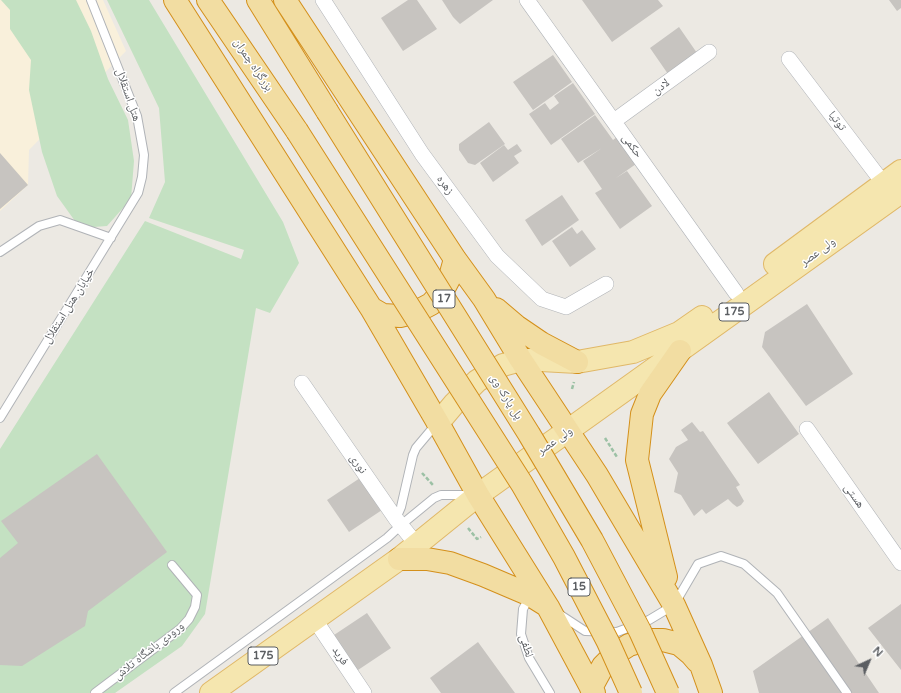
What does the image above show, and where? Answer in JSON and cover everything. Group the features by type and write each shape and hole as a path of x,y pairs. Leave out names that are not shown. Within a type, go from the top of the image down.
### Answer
{"highway":[{"path":"175,0 371,308 539,601 593,690"},
{"name":"بزرگراه چمران","path":"208,0 297,131 522,484 564,557 608,642 631,693"},
{"name":"پل پارک وی","path":"258,0 561,487 592,540 640,631 668,693"},
{"path":"285,0 455,259 484,299 521,360 597,475 674,605 701,665 711,693"},
{"path":"371,308 383,315 400,316 416,312 431,304 442,292 448,282 455,259"},
{"path":"484,299 516,326 541,343 577,362"},
{"path":"674,605 637,460 642,414 650,394 679,342"},
{"path":"399,559 427,559 450,563 484,575 539,601"},
{"path":"593,690 603,666 615,654 630,645 646,640 663,640 679,644 701,665"}],"main road":[{"name":"ولی عصر","path":"438,423 454,404 478,381 503,365 521,360 577,362 679,342 892,188 901,171"},
{"name":"ولی عصر","path":"211,693 399,559 478,495 568,431 679,342 736,293 892,188"}],"street":[{"name":"زهره","path":"323,0 422,154 497,256 542,299 566,307 606,284"},
{"name":"حکمی","path":"527,0 736,293"},
{"name":"لادن","path":"614,121 709,52"},
{"name":"توتیا","path":"790,59 892,188"},
{"name":"نوری","path":"302,383 398,522 417,545"},
{"name":"هستی","path":"807,429 901,563"},
{"name":"فرید","path":"315,620 364,693"}],"lane":[{"name":"هتل استقلال","path":"92,0 137,116 144,155 142,177 138,193"},
{"name":"خیابان هتل استقلال","path":"0,418 138,193"},
{"path":"0,252 39,226 60,220 111,238"},
{"path":"398,522 413,455 416,448 438,423"},
{"path":"174,693 387,538 398,522 434,498 441,495 478,495"},
{"path":"539,601 585,631 617,632 648,620 674,605 698,564 721,556 744,564 777,593 847,693"},
{"name":"ورودی باشگاه تلاش","path":"96,693 180,629 189,620 195,607 197,595 172,565"},
{"name":"لطفی","path":"539,601 523,609 521,634 529,658 550,693"}],"path":[{"path":"605,438 620,460"},
{"path":"421,471 433,485"},
{"path":"465,525 477,539 482,536"}],"shaded area":[{"path":"0,0 103,0 126,51 29,150 28,185 0,211"}],"green space":[{"path":"1,0 76,0 91,31 108,79 128,120 134,161 131,199 107,226 80,228 57,196 42,152 29,90 31,60 10,29 10,10"},
{"path":"107,0 149,0 283,222 299,263 270,313 256,308 205,614 182,646 115,693 0,693 0,449 145,221 241,259 244,250 149,218 165,182 159,108"}],"building":[{"path":"408,0 417,0 437,29 403,51 381,18"},
{"path":"442,0 493,0 460,24 453,17"},
{"path":"582,0 658,0 663,6 612,42"},
{"path":"889,0 901,0 901,8 897,11"},
{"path":"679,27 697,53 668,74 650,48"},
{"path":"553,55 572,82 533,110 513,82"},
{"path":"573,83 595,114 551,145 529,114 545,103 550,110 559,103 554,96"},
{"path":"595,115 613,140 617,137 636,164 616,178 627,171 652,206 620,229 595,193 602,189 583,161 602,148 578,163 561,139"},
{"path":"489,122 505,144 475,165 468,163 459,150 459,144"},
{"path":"517,144 522,151 514,156 519,163 493,182 480,163 504,145 508,150"},
{"path":"0,153 28,185 0,209"},
{"path":"562,195 579,220 542,246 525,220"},
{"path":"572,227 577,234 582,230 596,249 570,267 552,241"},
{"path":"807,304 853,374 806,406 762,347 765,332"},
{"path":"769,392 799,434 758,464 727,423"},
{"path":"692,422 700,432 703,431 740,485 736,487 744,501 741,505 737,507 728,499 706,514 702,509 694,516 681,495 674,492 678,473 669,459 676,447 688,440 681,430"},
{"path":"97,454 167,552 88,611 85,626 22,666 0,665 0,558 18,543 1,521"},
{"path":"360,478 382,510 349,532 327,500"},
{"path":"901,604 901,670 868,628"},
{"path":"367,613 391,648 355,672 331,637"},
{"path":"828,618 879,693 759,693 753,671"},
{"path":"478,642 515,693 441,693 430,678"}]}
